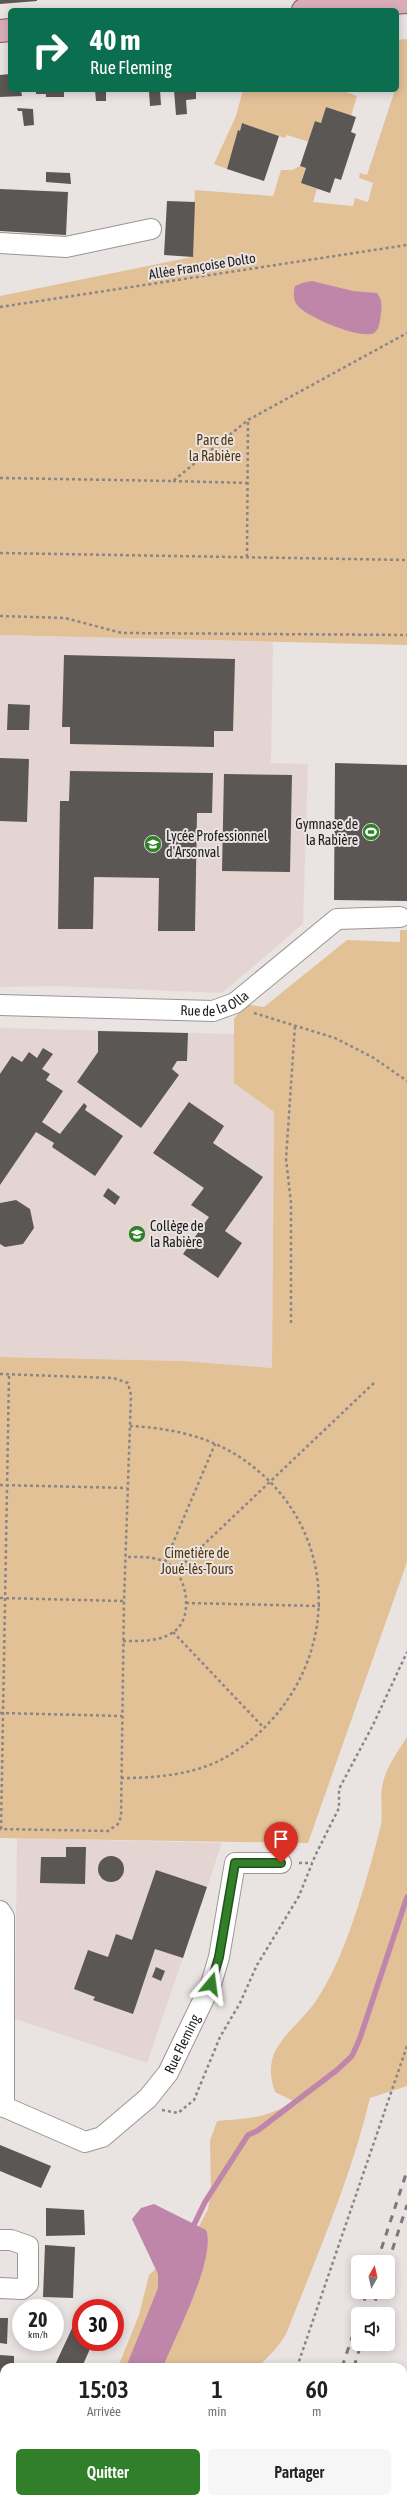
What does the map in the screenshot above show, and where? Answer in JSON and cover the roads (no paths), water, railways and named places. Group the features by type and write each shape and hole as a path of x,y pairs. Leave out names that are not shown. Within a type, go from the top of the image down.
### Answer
{"main road":[{"path":"329,8 407,2"}],"street":[{"path":"0,243 66,248 151,229"},
{"name":"Rue de la Olla","path":"0,1006 213,1011 235,1003 337,919 400,917"},
{"name":"Rue Fleming","path":"2,2106 84,2142 102,2137 144,2101 168,2073 211,1984 219,1957 235,1863 281,1863"},
{"path":"0,1911 4,1916 2,2106"},
{"path":"0,2240 20,2242 28,2246 29,2253 28,2284 22,2289 0,2288"}],"waterway":[{"path":"191,2231 205,2202 248,2135 257,2131 337,2070 352,2056 360,2038 407,1897"}],"railway":[{"path":"379,2255 407,2171"},
{"path":"391,2255 407,2205"},
{"path":"362,2307 365,2299"},
{"path":"373,2307 376,2299"},
{"path":"343,2363 351,2341"},
{"path":"355,2363 359,2351"}],"place":[{"name":"Gymnase de la Rabière","path":"371,832"},
{"name":"Lycée Professionnel d'Arsonval","path":"153,844"},
{"name":"Collège de la Rabière","path":"137,1234"}],"park label":[{"name":"Parc de la Rabière","path":"215,448"},
{"name":"Cimetière de Joué-lès-Tours","path":"197,1562"}]}
